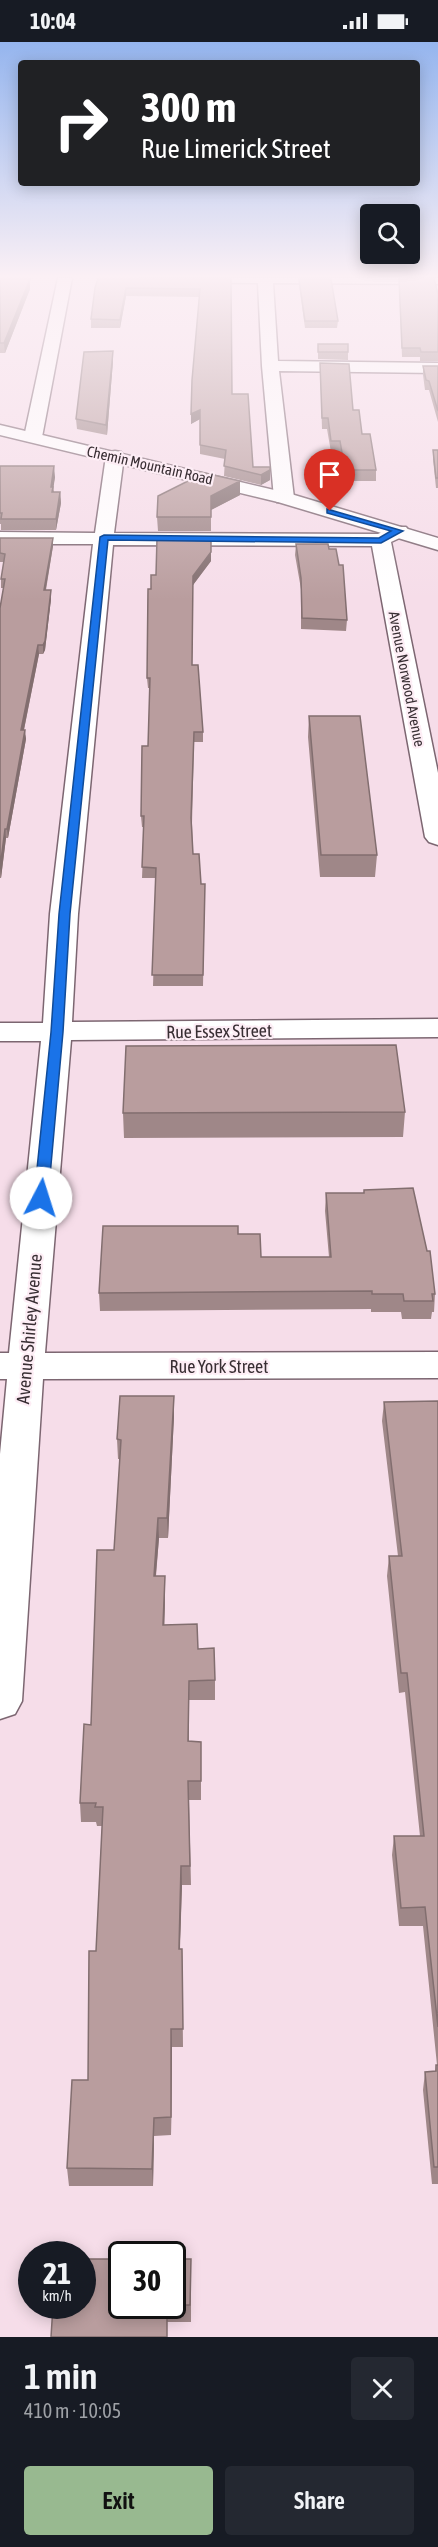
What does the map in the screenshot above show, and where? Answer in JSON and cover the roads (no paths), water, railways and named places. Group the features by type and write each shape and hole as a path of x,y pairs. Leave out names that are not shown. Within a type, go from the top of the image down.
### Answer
{"street":[{"path":"33,437 43,385"},
{"path":"272,385 284,498"},
{"name":"Chemin Mountain Road","path":"0,430 284,498 390,536 438,544"},
{"name":"Avenue Shirley Avenue","path":"0,1701 13,1366 57,1032 64,914 104,537 115,456"},
{"path":"0,538 390,536"},
{"name":"Avenue Norwood Avenue","path":"390,536 438,837"},
{"name":"Rue Essex Street","path":"0,1032 438,1028"},
{"name":"Rue York Street","path":"13,1366 438,1365"}]}
